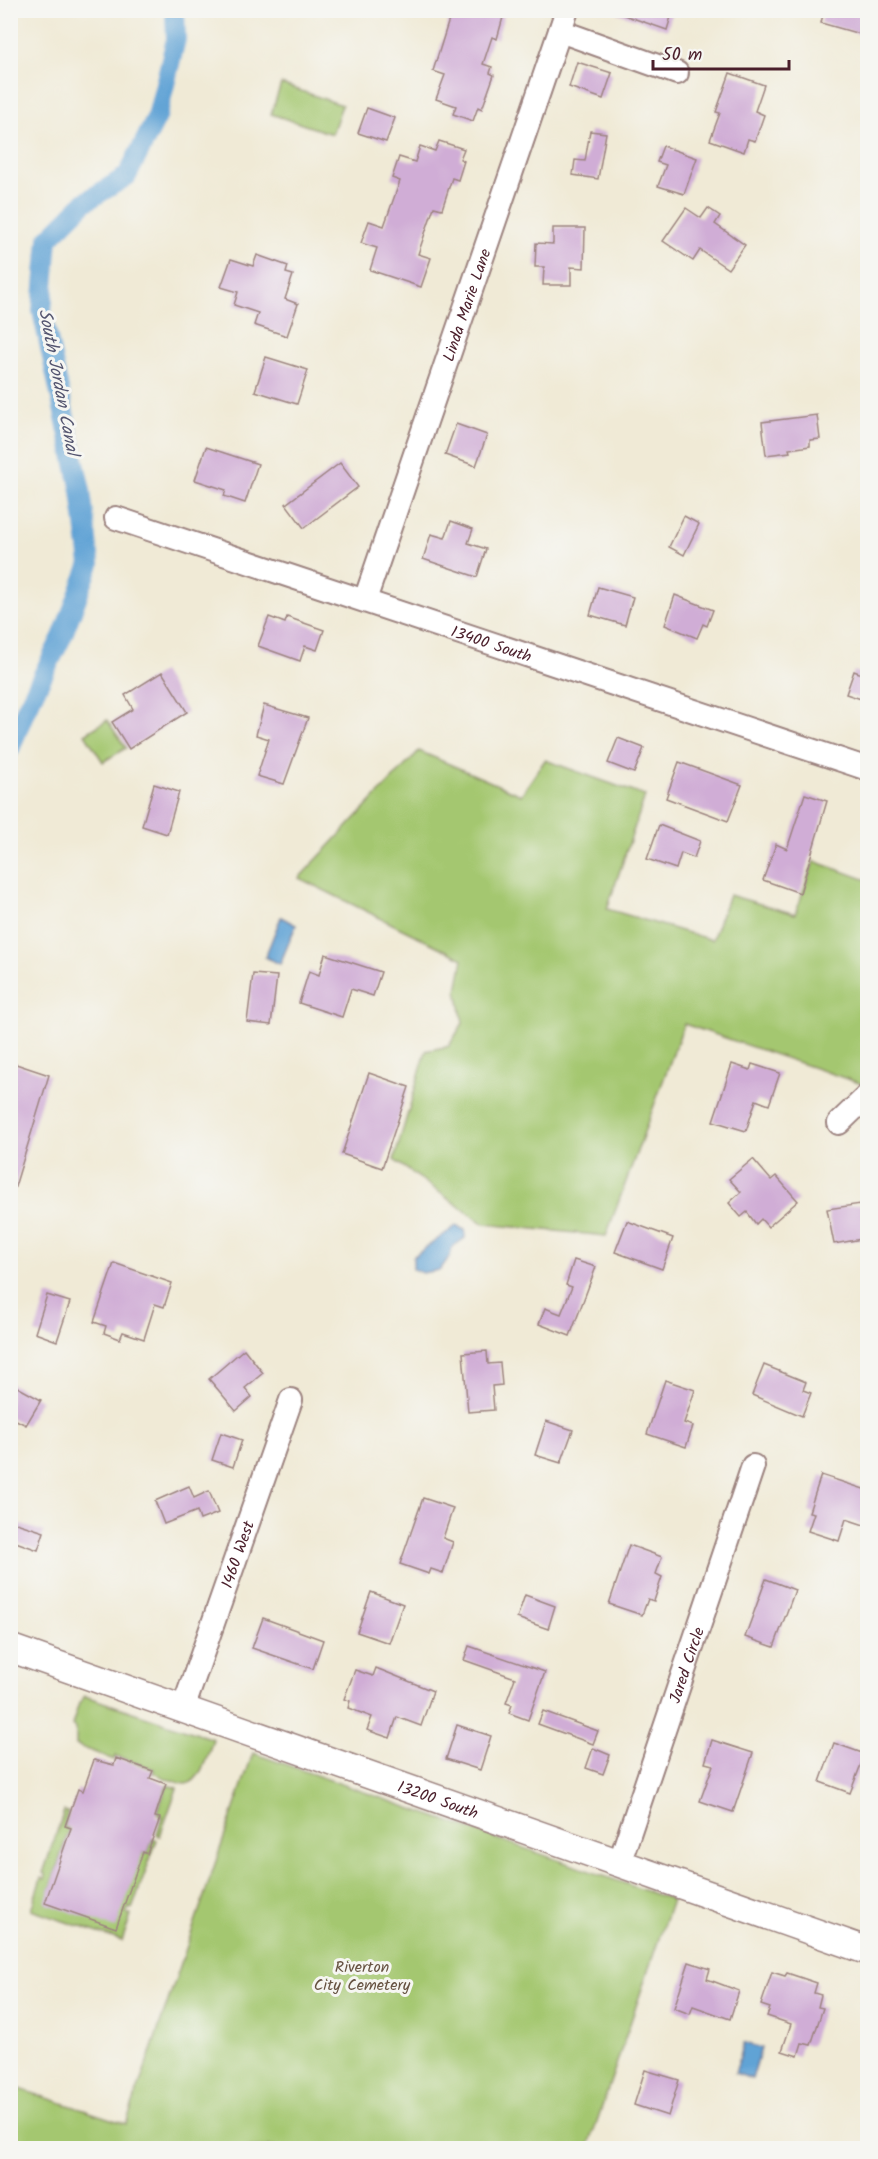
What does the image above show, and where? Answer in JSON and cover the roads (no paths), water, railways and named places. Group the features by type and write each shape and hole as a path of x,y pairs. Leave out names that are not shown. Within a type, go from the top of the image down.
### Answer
{"street":[{"path":"564,21 677,73"},
{"name":"Linda Marie Lane","path":"365,600 564,21"},
{"name":"13400 South","path":"116,518 867,769"},
{"path":"839,1123 867,1095"},
{"name":"1460 West","path":"183,1709 291,1400"},
{"name":"Jared Circle","path":"620,1864 753,1466"},
{"name":"13200 South","path":"10,1648 867,1951"}],"water":[{"path":"281,917 296,925 280,964 265,957"},
{"path":"456,1226 465,1230 465,1238 452,1247 450,1256 440,1270 422,1273 413,1269 413,1257"},
{"path":"744,2043 761,2048 752,2079 735,2073"}],"waterway":[{"name":"South Jordan Canal","path":"10,749 26,709 62,637 90,564 81,491 42,311 48,239 85,202 127,176 157,117 176,39 175,10"}],"park label":[{"name":"Riverton City Cemetery","path":"362,1975"}]}
